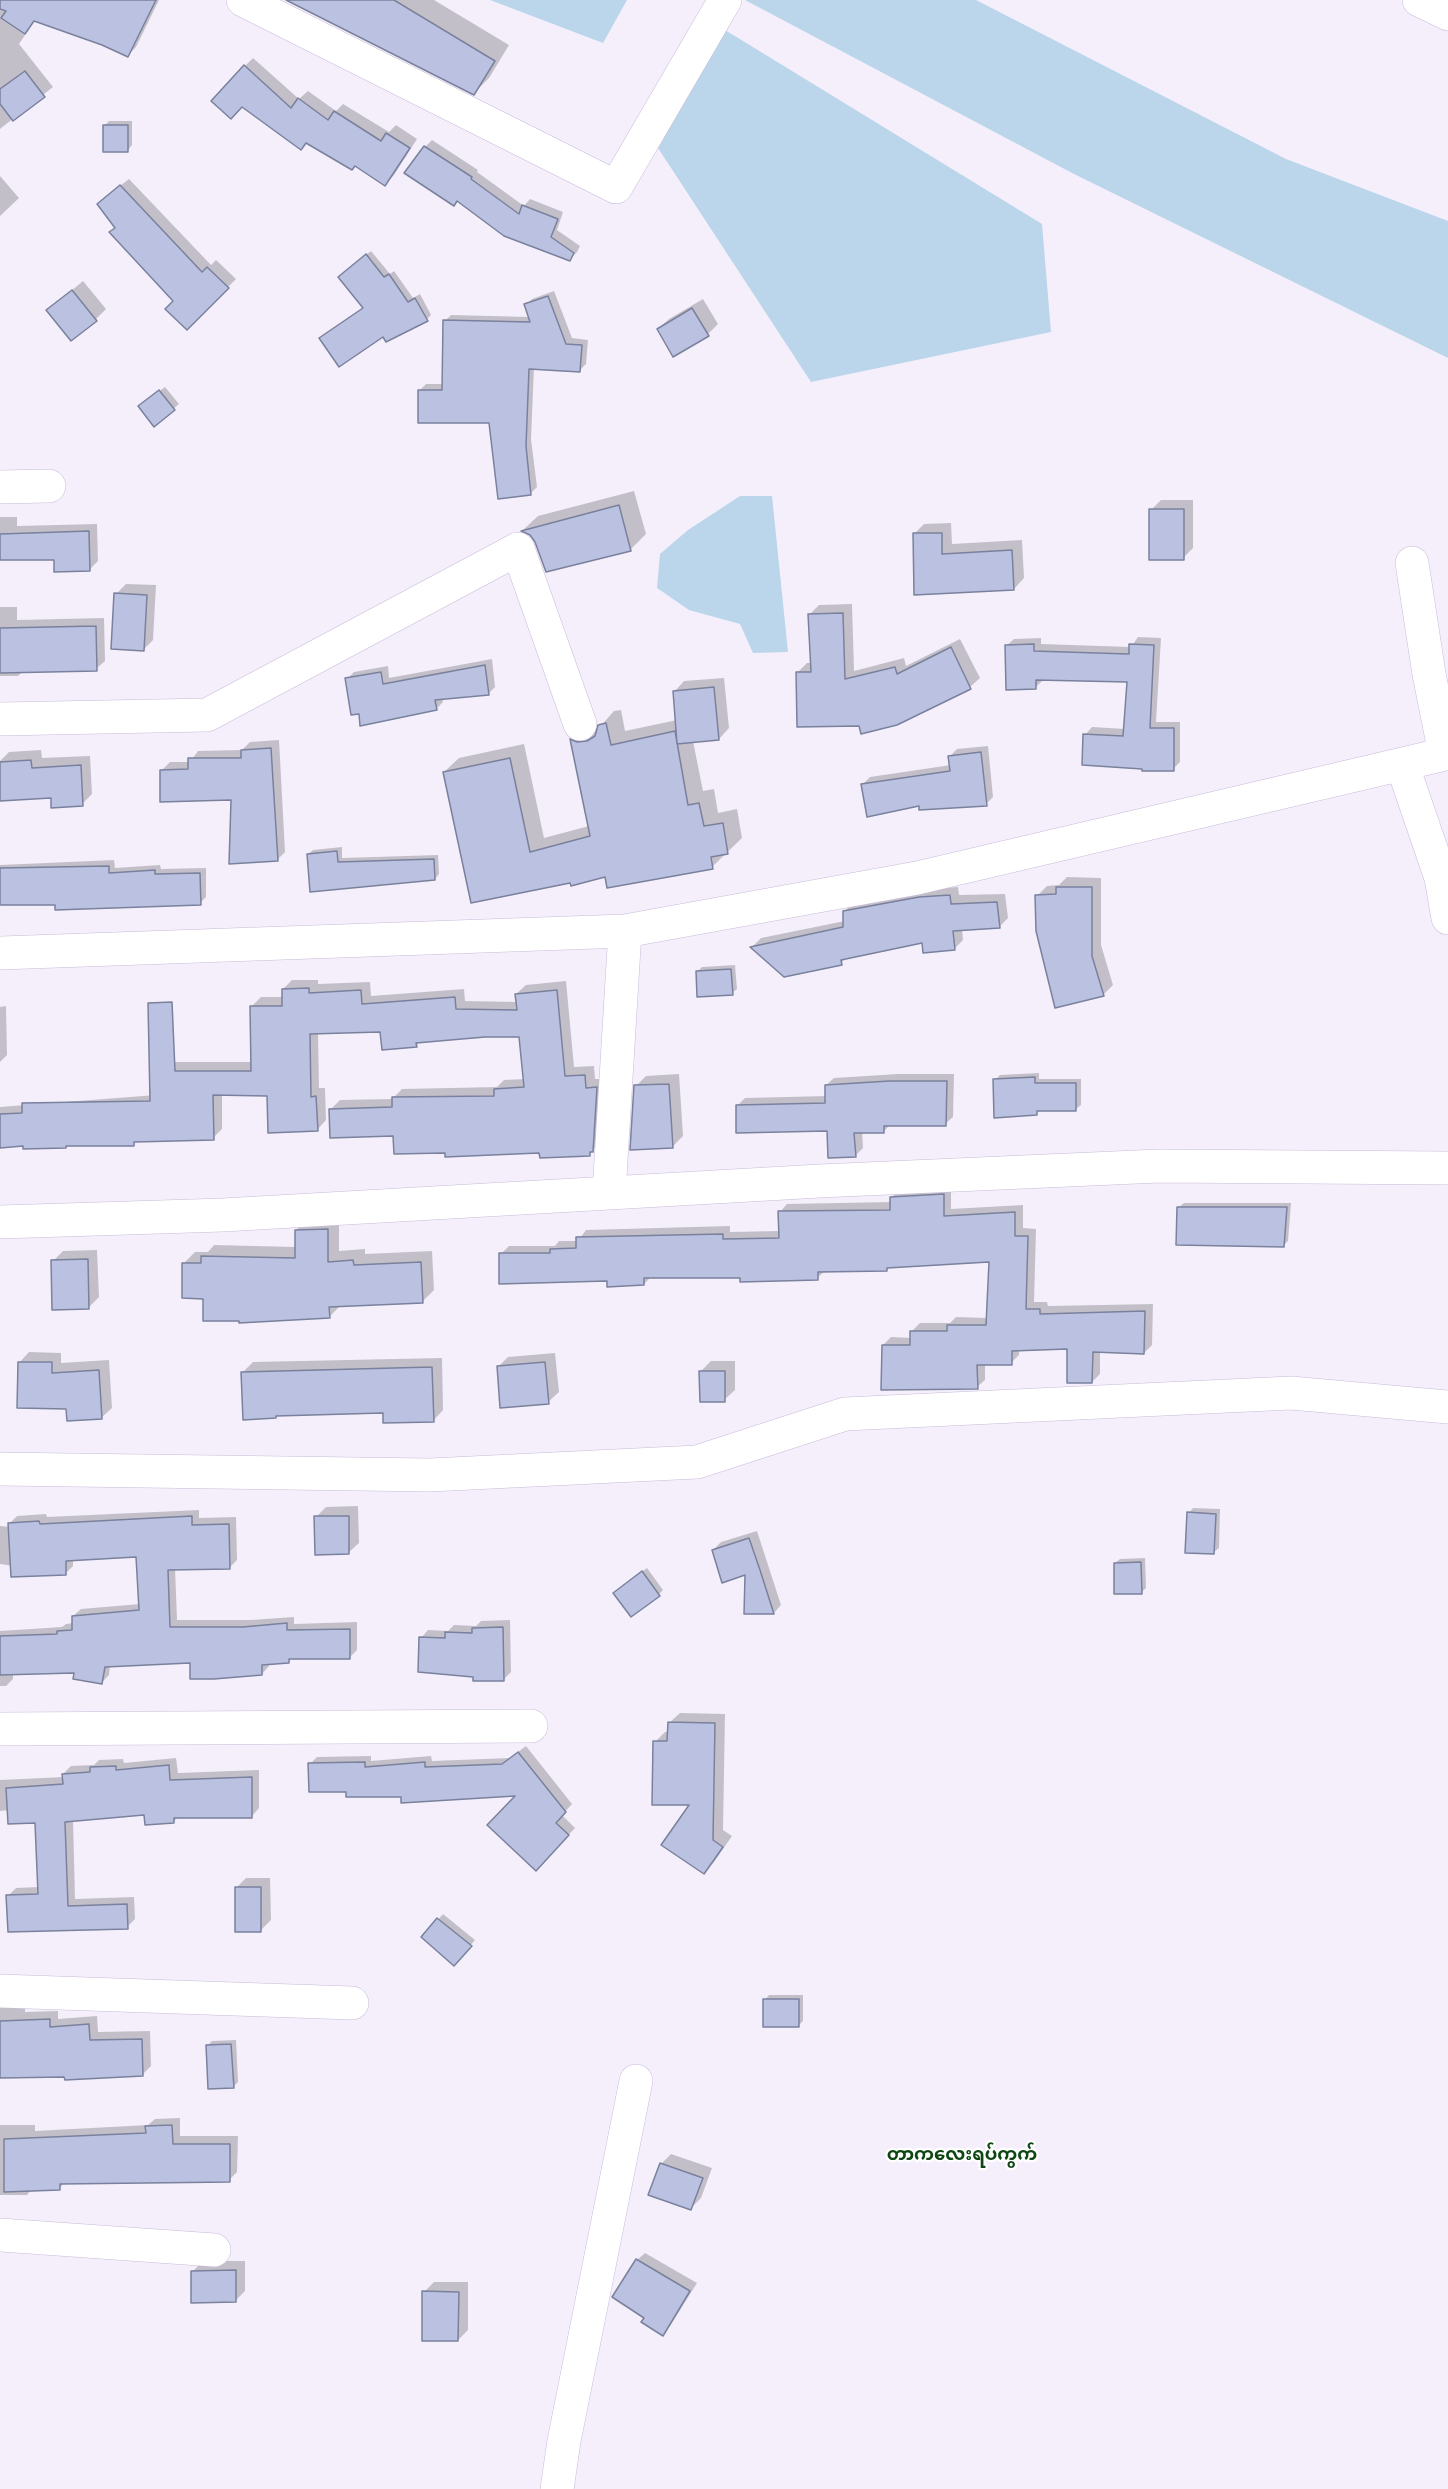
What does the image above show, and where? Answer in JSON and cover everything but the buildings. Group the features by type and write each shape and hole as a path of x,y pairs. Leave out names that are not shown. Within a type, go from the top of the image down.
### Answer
{"street":[{"path":"243,0 616,187 725,0"},
{"path":"1419,0 1448,14"},
{"path":"0,487 49,486"},
{"path":"0,719 207,715 518,549 580,724"},
{"path":"0,953 625,931 917,878 1445,754 1429,674 1412,563"},
{"path":"1402,764 1441,878 1448,918"},
{"path":"609,1193 625,931"},
{"path":"0,1222 224,1215 609,1193 1159,1166 1448,1168"},
{"path":"0,1469 441,1474 697,1462 845,1414 1291,1393 1448,1407"},
{"path":"0,1729 531,1726"},
{"path":"0,1991 352,2003"},
{"path":"557,2489 564,2441 636,2081"},
{"path":"0,2235 214,2250"}],"water":[{"path":"490,0 627,0 603,43"},
{"path":"745,0 976,0 1286,159 1448,221 1448,358 1074,174"},
{"path":"725,30 1042,224 1051,332 811,382 658,148"},
{"path":"740,496 772,496 788,652 753,653 740,624 689,610 657,588 660,554 688,530"}],"district":[{"name":"တာကလေးရပ်ကွက်","path":"962,2154"}]}
